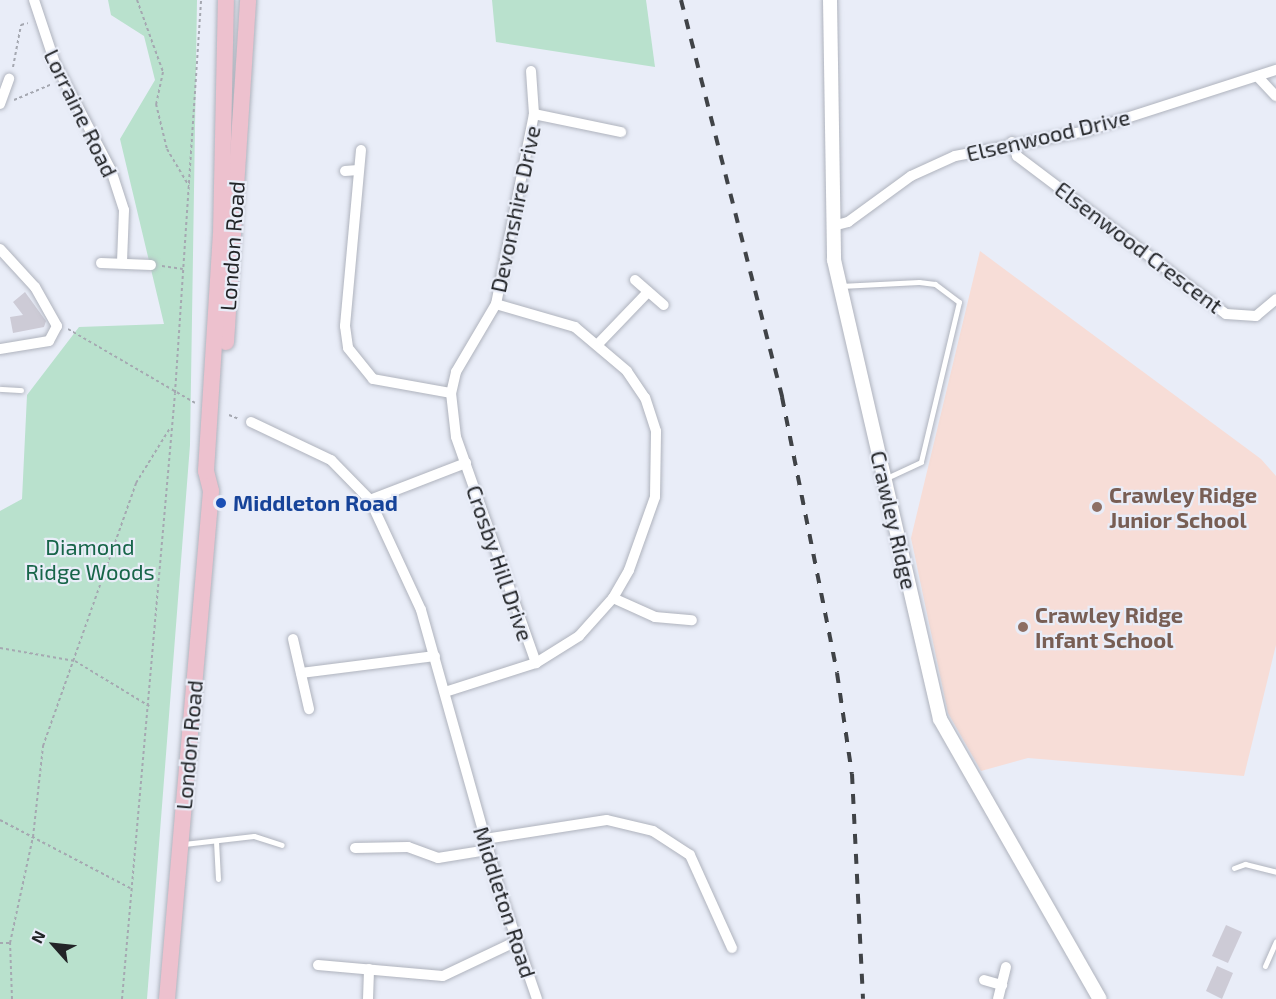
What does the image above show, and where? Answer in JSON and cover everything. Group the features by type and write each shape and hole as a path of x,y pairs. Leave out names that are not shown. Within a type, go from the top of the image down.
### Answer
{"main road":[{"name":"London Road","path":"210,491 206,471 221,234 226,0"},
{"name":"London Road","path":"167,999 210,491 218,462 248,0"}],"street":[{"name":"Lorraine Road","path":"34,0 55,63 111,170 124,210 122,263"},
{"name":"Crawley Ridge","path":"830,0 833,226 840,286 940,719 1100,999"},
{"name":"Elsenwood Drive","path":"833,226 848,222 931,165 1012,142 1086,131 1276,70"},
{"name":"Devonshire Drive","path":"496,304 534,114 531,72"},
{"path":"1258,76 1276,96"},
{"path":"2,100 9,78"},
{"name":"Devonshire Drive","path":"534,114 621,132"},
{"name":"Elsenwood Crescent","path":"1012,142 1017,156 1227,314 1256,316 1276,299"},
{"path":"361,150 348,348 373,380 451,393"},
{"path":"345,171 358,170"},
{"path":"0,249 35,287 56,329 49,341 0,350"},
{"path":"101,263 151,265"},
{"path":"635,280 664,305"},
{"path":"599,343 648,292"},
{"name":"Crosby Hill Drive","path":"445,692 536,663 579,636 613,598 639,545 660,460 645,398 599,343 556,320 496,304 456,372 451,393 465,463 536,663"},
{"name":"Middleton Road","path":"251,422 332,460 370,500 421,610 486,845 515,942 537,999"},
{"name":"Crosby Hill Drive","path":"370,500 465,463"},
{"path":"613,598 655,616 692,620"},
{"path":"293,639 309,710"},
{"path":"301,673 435,656"},
{"path":"355,848 408,847 438,858 486,845 607,820 653,831 690,855 732,948"},
{"path":"318,965 443,976 515,942"},
{"path":"998,999 1006,968"},
{"path":"368,999 369,969"},
{"path":"984,980 1002,985"}],"lane":[{"path":"840,286 919,282 935,284 959,302 921,462 884,478"},
{"path":"0,389 21,390"},
{"path":"181,844 254,836 282,845"},
{"path":"216,841 218,879"},
{"path":"1234,868 1245,864 1276,872"},
{"path":"1265,966 1276,941"}],"path":[{"path":"137,0 163,72 156,104 167,149 189,186"},
{"path":"122,999 130,888 149,706 176,393 201,0"},
{"path":"9,78 21,25 35,21"},
{"path":"2,100 21,101 60,84"},
{"path":"151,265 183,268"},
{"path":"56,329 195,403"},
{"path":"12,999 10,943 33,837 43,746 136,483 172,425"},
{"path":"0,648 75,660 149,706"},
{"path":"0,820 130,888"},
{"path":"0,943 10,943"}],"shaded area":[{"name":"Crawley Ridge Junior School","path":"980,251 1261,459 1276,476 1276,645 1244,776 1028,758 981,771 948,713 911,538"}],"green space":[{"name":"Diamond Ridge Woods","path":"108,0 197,0 190,445 147,999 0,999 0,511 22,499 27,395 79,327 164,324 120,139 155,80 144,36 111,15"},
{"path":"492,0 646,0 655,67 496,42"}],"building":[{"path":"25,292 46,321 44,327 13,333 10,317 23,315 13,302"},
{"path":"1226,925 1242,932 1228,963 1212,956"},
{"path":"1217,966 1233,973 1222,999 1206,991"}],"railway":[{"path":"681,0 782,397 837,673 852,774 863,999"}],"place":[{"name":"Middleton Road","path":"221,503"},
{"name":"Crawley Ridge Junior School","path":"1097,507"},
{"name":"Crawley Ridge Infant School","path":"1023,627"}]}
